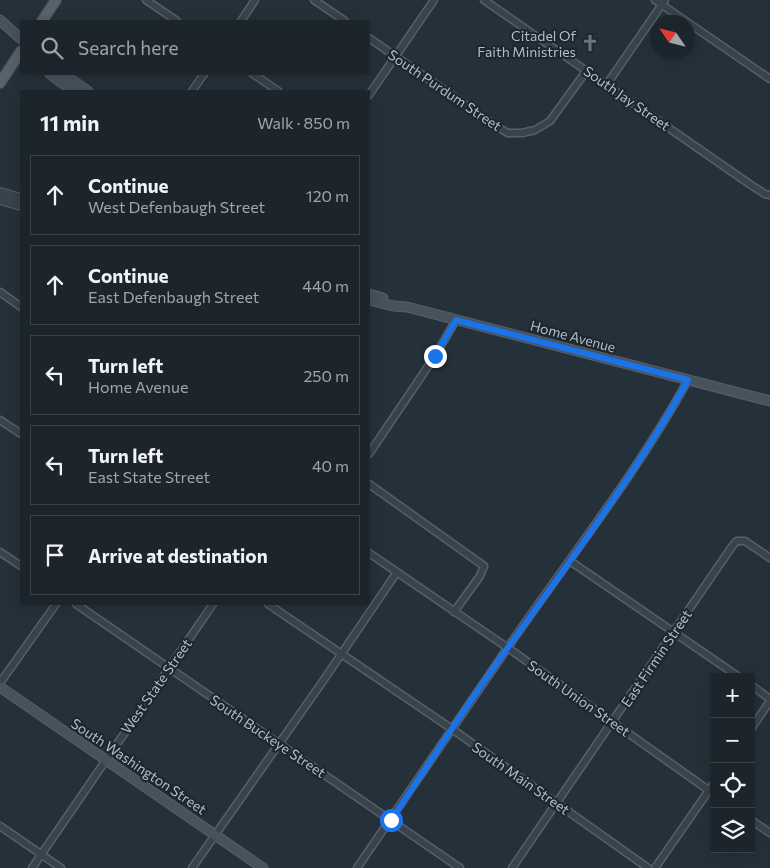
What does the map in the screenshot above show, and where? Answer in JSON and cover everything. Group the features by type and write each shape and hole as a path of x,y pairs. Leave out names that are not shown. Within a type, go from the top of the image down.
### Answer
{"main road":[{"path":"43,20 56,0"},
{"path":"0,20 20,38"},
{"path":"0,83 20,53"},
{"path":"51,75 72,90"},
{"path":"64,75 87,90"},
{"path":"370,294 406,307"},
{"name":"Home Avenue","path":"370,300 406,307 770,401"},
{"name":"South Washington Street","path":"0,685 105,760 263,868"}],"street":[{"path":"146,0 176,20"},
{"path":"242,20 255,0"},
{"path":"314,0 344,20"},
{"path":"370,94 434,0"},
{"name":"South Jay Street","path":"484,0 751,185 770,195"},
{"path":"655,0 664,2 770,78"},
{"path":"607,84 664,2"},
{"name":"South Purdum Street","path":"370,39 508,133 535,130 550,121 587,70"},
{"path":"193,90 203,75"},
{"path":"254,75 277,90"},
{"path":"0,192 20,198"},
{"path":"0,200 20,206"},
{"path":"0,292 20,306"},
{"path":"370,453 435,356 456,320"},
{"path":"357,868 508,648 607,509 672,409 688,380"},
{"path":"0,420 20,433"},
{"path":"370,485 484,566 480,576 454,612"},
{"name":"East Firmin Street","path":"512,868 733,545 741,540 745,540 770,558"},
{"path":"0,552 20,565"},
{"name":"South Union Street","path":"370,554 508,648 710,791"},
{"path":"570,561 733,673"},
{"path":"192,868 397,572"},
{"path":"0,685 55,605"},
{"name":"South Buckeye Street","path":"77,605 460,868"},
{"name":"West State Street","path":"32,868 212,605"},
{"name":"South Main Street","path":"269,605 452,729 648,868"},
{"path":"755,689 770,700 755,723"},
{"path":"654,868 710,793"},
{"path":"755,823 770,834"},
{"path":"0,826 61,868"}],"place":[{"name":"Citadel Of Faith Ministries","path":"590,43"}],"route":[{"path":"391,820 515,637 607,509 672,409 688,380 456,320 435,356"}]}
